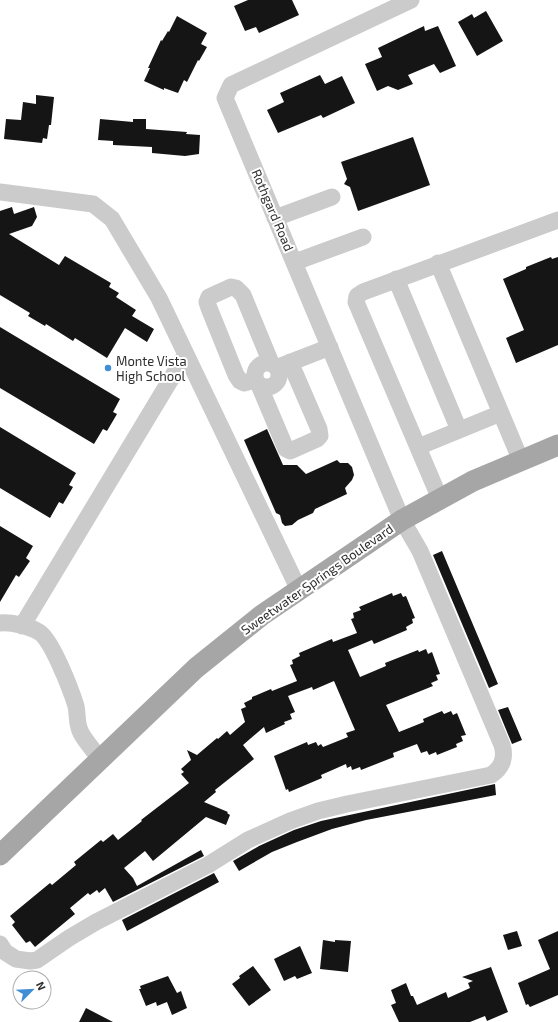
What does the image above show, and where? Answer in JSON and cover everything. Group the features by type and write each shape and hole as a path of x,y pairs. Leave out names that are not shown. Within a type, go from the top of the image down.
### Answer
{"main road":[{"name":"Sweetwater Springs Boulevard","path":"0,855 196,668 262,615 402,520 473,481 558,445"}],"street":[{"name":"Rothgard Road","path":"0,944 6,952 16,959 30,962 37,960 68,938 96,922 208,865 248,840 290,821 318,811 347,804 491,774 499,768 504,758 502,745 420,551 402,520 225,98 231,85 411,0"},
{"path":"0,192 93,204 112,220 159,298 299,590"},
{"path":"276,218 332,197"},
{"path":"440,499 356,302 357,296 363,292 396,279 558,220"},
{"path":"295,262 363,237"},
{"path":"438,264 521,461"},
{"path":"396,279 459,430"},
{"path":"257,382 244,383 240,381 236,375 209,308 207,302 209,297 231,287 236,288 243,295 280,364 319,429 320,436 317,439 290,451 286,449 254,372 258,366 264,363 280,364 330,347"},
{"path":"22,626 186,354"},
{"path":"418,447 501,413"},
{"path":"0,623 22,626 39,632 45,638 61,667 76,707 78,724 81,733 101,760"}],"building":[{"path":"248,0 292,0 299,15 259,33 256,27 245,31 234,6"},
{"path":"486,11 503,41 477,56 458,22 472,14 474,18"},
{"path":"177,16 207,33 201,44 207,47 199,61 198,60 187,82 184,80 178,93 164,88 164,90 144,81 150,68 148,68 161,40 162,41 168,31 169,32"},
{"path":"424,26 425,31 438,26 456,66 440,73 434,64 408,75 413,84 398,90 388,86 377,91 365,64 382,57 378,48"},
{"path":"320,75 325,84 342,76 355,103 323,118 321,115 278,133 267,110 284,102 280,93"},
{"path":"36,95 54,97 51,125 49,125 47,139 43,138 42,143 4,139 6,119 21,120 23,102 36,104"},
{"path":"100,119 133,122 133,119 146,119 146,129 187,132 186,134 200,135 199,154 185,156 152,153 152,147 113,145 113,141 98,140"},
{"path":"413,137 430,185 358,211 350,187 344,184 347,179 341,162"},
{"path":"12,207 14,214 34,207 37,217 32,226 9,234 59,265 65,256 111,283 109,287 119,293 116,297 136,310 132,316 154,329 147,342 125,328 107,358 75,338 73,341 46,324 45,326 28,316 30,313 0,295 0,211"},
{"path":"551,257 552,259 558,257 558,345 516,363 506,338 524,330 503,279 526,269 526,267"},
{"path":"0,327 120,399 113,412 117,414 107,431 103,429 94,444 0,388"},
{"path":"0,427 76,473 69,485 73,487 63,504 59,502 50,518 0,488"},
{"path":"267,429 283,465 297,465 306,474 337,460 340,463 348,463 352,467 354,475 352,480 345,488 347,494 315,509 313,513 298,520 292,525 285,526 282,523 280,515 276,513 244,440"},
{"path":"0,526 33,546 26,558 30,561 19,577 16,575 0,602"},
{"path":"442,551 498,684 489,688 433,555"},
{"path":"392,593 393,596 401,593 403,597 406,596 415,618 412,619 413,623 406,627 407,630 374,644 372,640 348,650 360,677 386,666 385,663 418,650 419,652 426,649 428,654 432,652 440,674 436,675 438,680 431,683 433,686 386,705 399,732 424,722 423,719 442,711 444,714 451,711 453,715 457,713 466,735 461,736 463,741 456,744 457,747 437,755 436,752 429,755 427,751 421,753 417,744 393,753 394,757 361,770 360,767 352,770 351,766 347,768 346,764 321,775 322,778 289,792 288,789 286,790 274,756 307,742 308,745 316,742 318,746 321,744 323,747 348,737 346,733 355,730 334,681 313,690 312,687 288,696 295,712 290,714 292,719 266,733 264,727 243,745 254,759 215,790 216,792 204,802 228,812 227,813 230,815 226,825 206,817 153,861 145,851 124,868 133,878 137,886 201,850 204,856 113,902 105,888 99,893 97,890 90,895 88,893 70,908 75,914 35,947 30,941 26,943 12,925 15,922 10,916 50,883 52,885 76,865 74,862 101,840 103,842 113,834 118,840 189,783 181,774 184,772 181,769 191,760 187,750 197,755 227,731 230,735 245,722 241,709 246,707 244,703 252,699 252,697 297,681 290,665 293,664 292,660 300,656 299,653 332,639 333,642 357,633 351,619 354,618 353,613 361,610 359,607"},
{"path":"508,707 522,740 512,744 498,710"},
{"path":"495,784 496,795 366,820 332,829 272,852 239,871 233,861 259,846 294,830 321,821"},
{"path":"214,873 219,882 127,931 122,920"},
{"path":"517,931 522,946 508,950 503,935"},
{"path":"558,931 558,995 530,1007 528,1004 526,1005 518,983 550,969 538,940"},
{"path":"323,940 335,942 335,940 351,941 348,972 320,969"},
{"path":"300,946 312,973 297,979 295,976 284,981 274,959"},
{"path":"253,966 271,990 249,1006 232,984 240,978 239,976"},
{"path":"491,967 508,1012 487,1021 485,1016 470,1022 399,1022 391,1005 396,1003 391,990 406,983 411,996 413,996 417,1005 446,992 448,998 470,988 468,983 473,981 462,977"},
{"path":"168,976 177,993 181,991 187,1008 172,1015 167,1002 157,1006 156,1002 146,1006 139,989 141,989 140,986"},
{"path":"86,1008 113,1022 79,1022"}],"place":[{"name":"Monte Vista High School","path":"108,368"}]}
